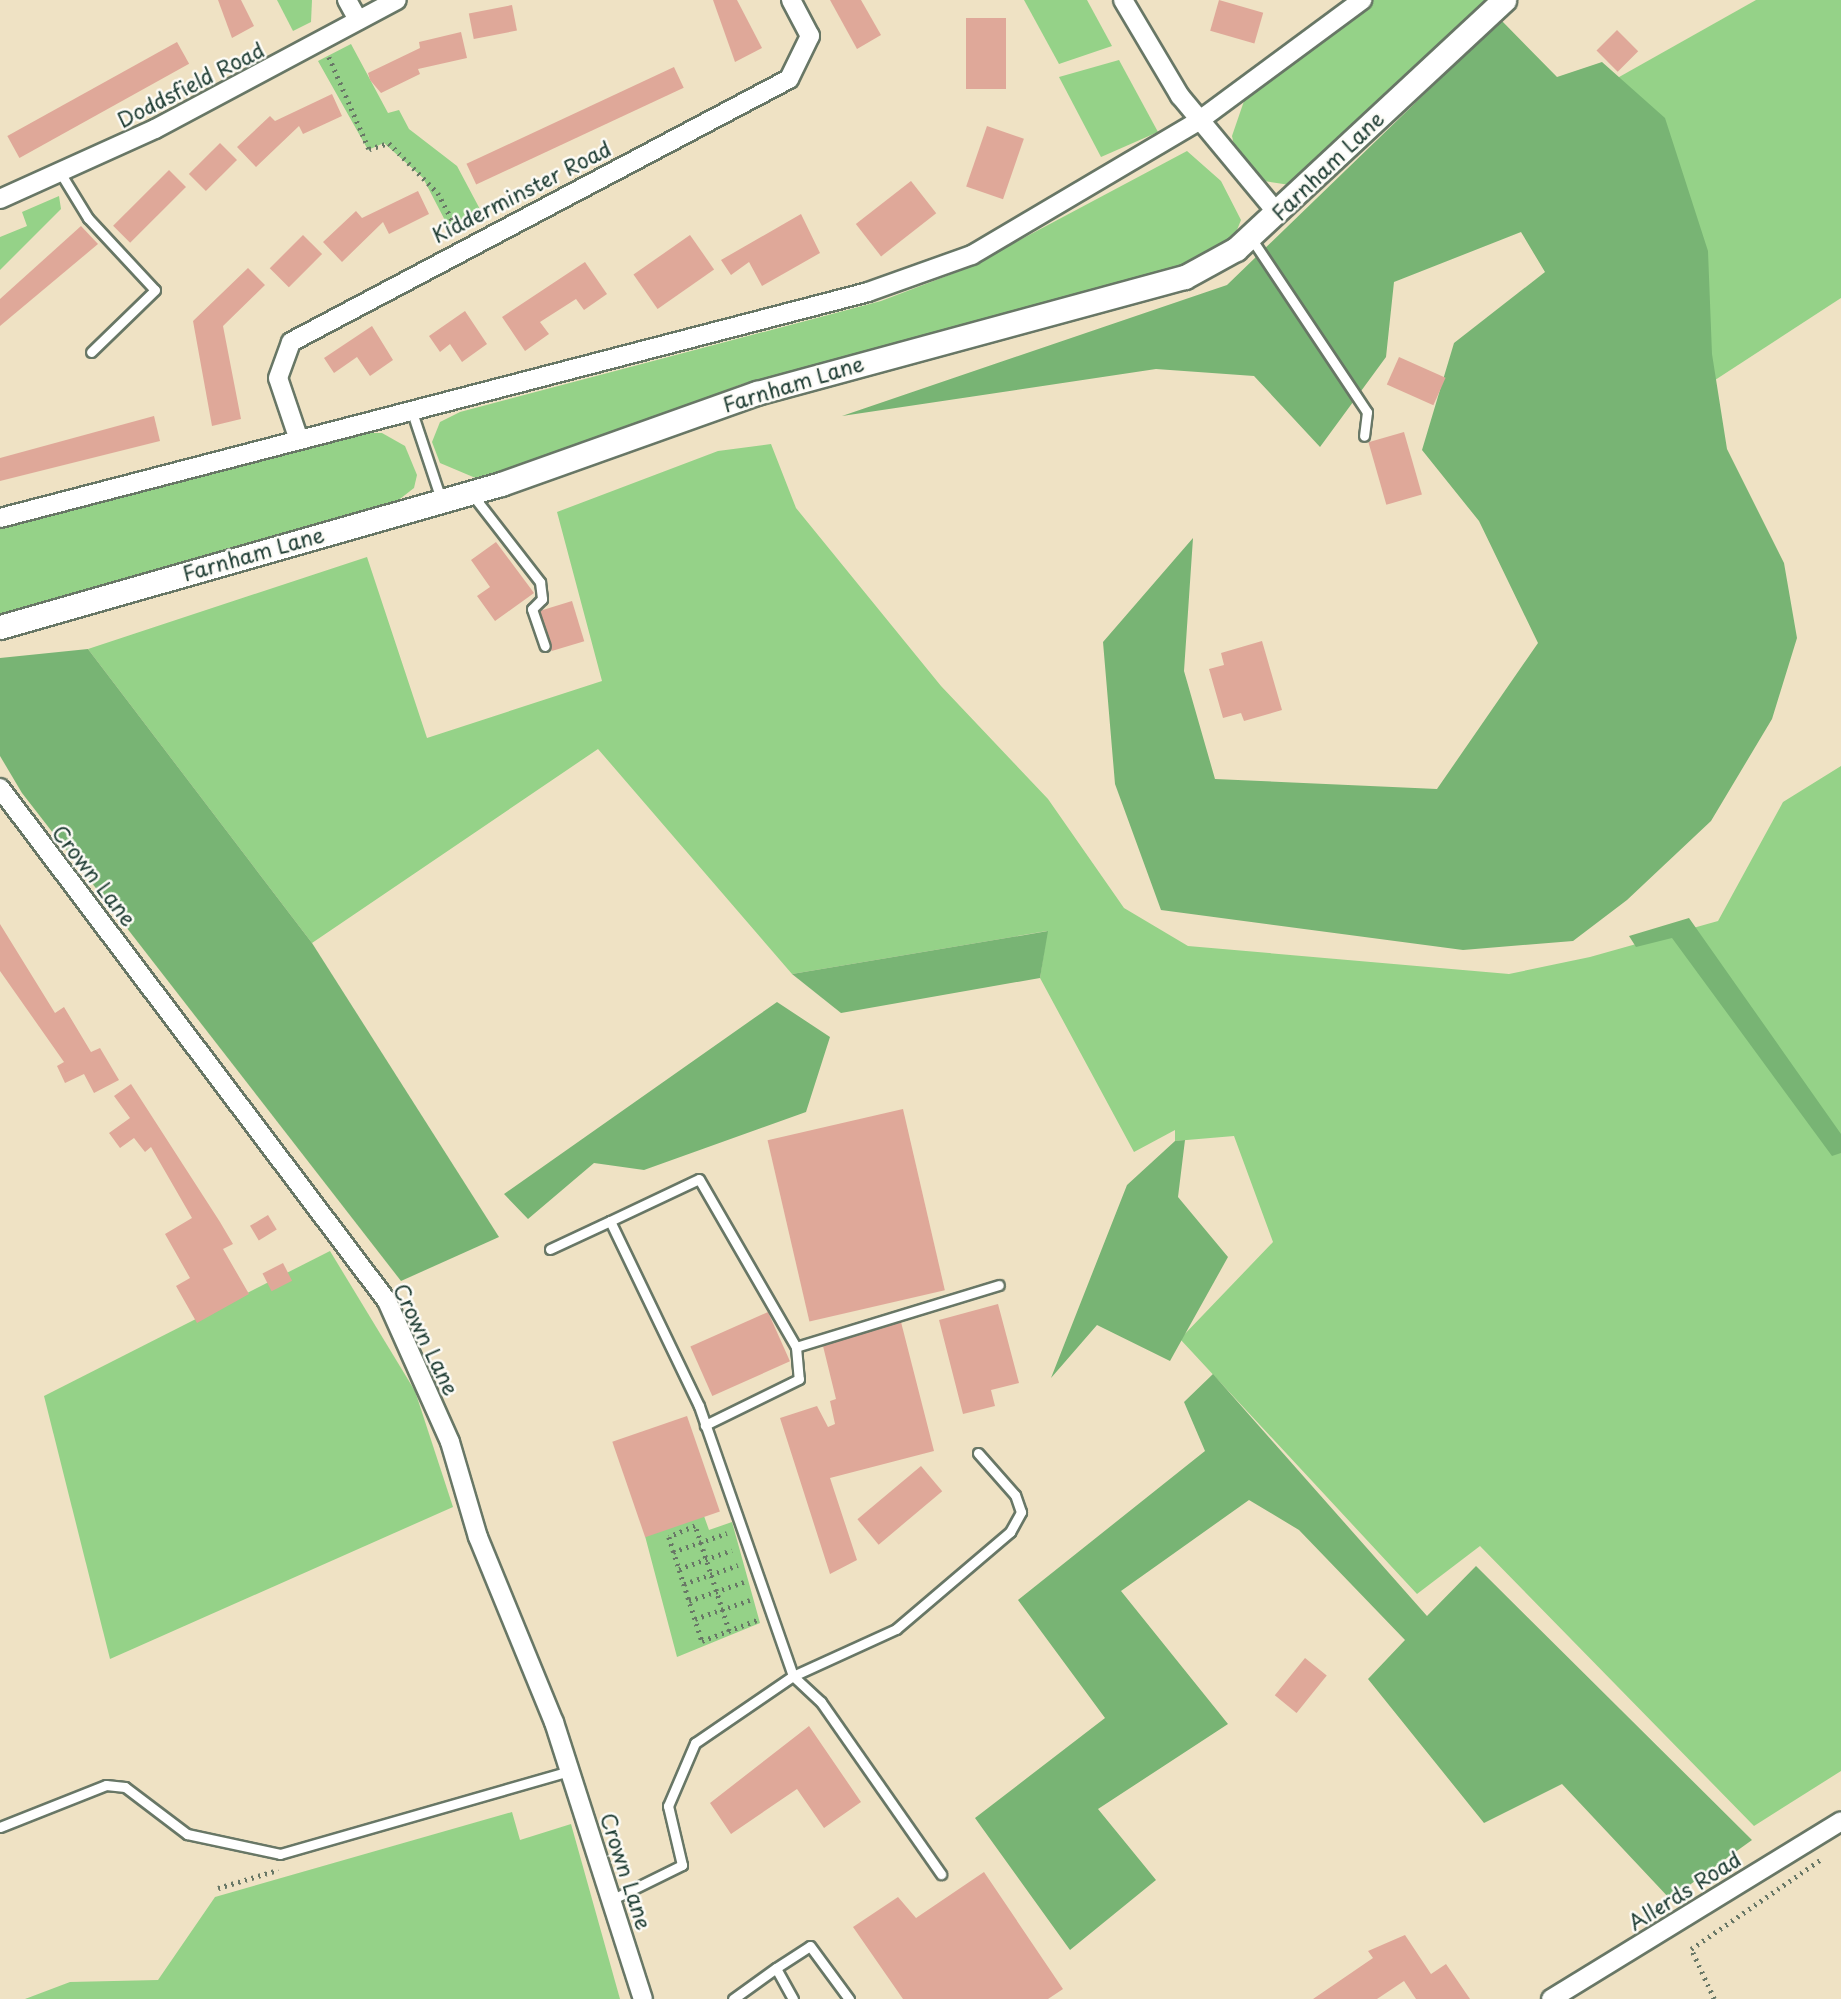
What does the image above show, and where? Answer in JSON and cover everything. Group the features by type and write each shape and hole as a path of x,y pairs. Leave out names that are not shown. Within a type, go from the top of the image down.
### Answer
{"street":[{"path":"347,0 358,20"},
{"name":"Doddsfield Road","path":"0,199 61,174 397,0"},
{"name":"Kidderminster Road","path":"299,440 278,378 291,342 465,245 789,79 810,36 790,0"},
{"path":"1123,0 1200,120 1277,213"},
{"path":"0,518 868,292 972,255 1200,120 1362,0"},
{"name":"Farnham Lane","path":"0,627 470,492 768,390 1185,277 1250,237 1504,0"},
{"name":"Crown Lane","path":"0,788 387,1301 450,1442 478,1537 570,1771 643,1999"},
{"name":"Allerds Road","path":"1551,1999 1841,1821"}],"lane":[{"path":"61,174 89,218 155,290 90,352"},
{"path":"1250,237 1367,412 1364,436"},
{"path":"412,412 441,499"},
{"path":"470,492 540,582 542,599 532,609 545,646"},
{"path":"550,1249 699,1179 796,1347 799,1378 705,1424"},
{"path":"610,1222 678,1356 705,1424 793,1676 821,1702 941,1874"},
{"path":"796,1347 999,1285"},
{"path":"613,1899 682,1865 668,1806 695,1743 793,1676 896,1629 1010,1532 1021,1512 1015,1495 978,1453"},
{"path":"0,1827 106,1785 125,1787 187,1834 280,1854 570,1771"},
{"path":"733,1999 810,1946 849,1999"},
{"path":"776,1968 793,1999"}],"path":[{"path":"322,40 369,149 389,143 438,193 465,245"},
{"path":"729,1630 695,1526 669,1536 702,1641 771,1615"},
{"path":"673,1552 727,1532"},
{"path":"679,1569 732,1550"},
{"path":"684,1584 738,1565"},
{"path":"689,1601 744,1582"},
{"path":"695,1619 750,1600"},
{"path":"1713,1999 1691,1948 1830,1853"}],"green space":[{"path":"277,0 312,0 311,22 293,31"},
{"path":"1024,0 1087,0 1112,46 1059,64"},
{"path":"1373,0 1488,0 1290,185 1258,180 1237,160 1232,136 1244,101"},
{"path":"1756,0 1841,0 1841,298 1712,382 1612,81"},
{"path":"1501,20 1557,77 1602,62 1665,118 1708,251 1712,354 1727,449 1784,563 1797,638 1772,719 1711,821 1627,900 1573,941 1463,950 1161,910 1115,784 1103,642 1193,538 1184,671 1215,779 1437,789 1538,643 1479,521 1422,450 1454,343 1545,272 1521,232 1394,282 1386,357 1320,447 1254,376 1156,369 842,416 1227,285"},
{"path":"351,44 388,113 399,110 409,129 457,166 482,213 450,230 423,178 384,143 368,150 318,61"},
{"path":"1119,60 1158,132 1101,157 1059,77"},
{"path":"1187,151 1221,181 1241,220 1233,240 1215,255 1090,297 742,384 485,482 440,463 432,442 440,422 460,412 881,301 965,269"},
{"path":"59,196 61,209 0,270 0,237 27,226 22,212"},
{"path":"363,433 382,433 405,446 417,475 414,488 396,502 0,615 0,528"},
{"path":"771,444 796,508 941,686 1048,799 1124,908 1188,946 1509,974 1590,957 1718,921 1783,802 1841,766 1841,1771 1754,1826 1480,1546 1417,1594 1180,1339 1273,1242 1234,1136 1175,1141 1175,1130 1134,1152 1040,978 1047,931 792,974 598,749 312,943 88,649 367,557 427,738 602,681 557,512 718,451"},
{"path":"88,649 312,943 499,1237 401,1281 22,793 0,756 0,658"},
{"path":"1689,918 1841,1134 1841,1153 1832,1156 1672,938 1636,947 1629,936"},
{"path":"1048,931 1040,978 841,1013 792,974"},
{"path":"777,1002 830,1037 806,1112 644,1170 594,1163 528,1219 504,1194"},
{"path":"1185,1140 1178,1197 1228,1257 1170,1361 1097,1325 1051,1378 1127,1185 1175,1141"},
{"path":"330,1251 415,1391 453,1507 110,1659 44,1396"},
{"path":"1213,1374 1427,1616 1476,1566 1752,1840 1670,1899 1562,1784 1484,1823 1368,1679 1405,1640 1299,1530 1249,1500 1121,1591 1228,1724 1098,1809 1156,1880 1070,1950 975,1818 1105,1718 1018,1600 1205,1451 1184,1402"},
{"path":"704,1516 709,1530 732,1522 760,1623 677,1657 645,1536"},
{"path":"512,1812 520,1840 571,1824 620,1999 25,1999 70,1982 158,1980 215,1897"}],"building":[{"path":"218,0 241,0 254,26 232,38"},
{"path":"713,0 737,0 762,48 735,62"},
{"path":"830,0 861,0 881,35 857,49"},
{"path":"1219,0 1263,13 1254,43 1210,31"},
{"path":"512,5 517,31 474,39 469,13"},
{"path":"966,18 1006,18 1006,89 966,89"},
{"path":"1617,30 1638,51 1618,72 1596,51"},
{"path":"461,32 467,58 418,69 420,74 381,93 370,80 368,73 420,48 419,42"},
{"path":"177,42 189,64 19,158 7,136"},
{"path":"674,67 684,88 476,185 466,164"},
{"path":"332,94 342,116 303,134 299,126 256,167 237,147 270,116 275,121"},
{"path":"987,126 1024,139 1003,199 966,187"},
{"path":"220,143 237,160 206,191 189,174"},
{"path":"169,170 186,187 130,243 113,226"},
{"path":"911,181 936,213 881,256 856,224"},
{"path":"418,191 429,214 389,234 383,222 342,262 323,242 356,211 362,218"},
{"path":"801,214 820,253 762,286 749,262 731,275 721,260"},
{"path":"81,226 98,244 0,326 0,299"},
{"path":"303,235 322,254 289,287 270,268"},
{"path":"690,235 714,269 658,309 633,275"},
{"path":"585,262 607,294 584,310 576,299 540,322 549,334 525,351 502,317"},
{"path":"248,268 265,285 223,326 241,419 212,426 193,321"},
{"path":"465,311 487,344 462,362 450,344 440,352 429,336"},
{"path":"372,326 393,360 370,376 357,357 334,373 324,358"},
{"path":"1399,357 1446,378 1433,405 1387,384"},
{"path":"154,416 160,441 0,481 0,458"},
{"path":"1404,432 1422,494 1386,505 1368,442"},
{"path":"496,542 534,593 495,621 477,596 490,587 471,560"},
{"path":"572,601 584,641 552,651 539,611"},
{"path":"1262,641 1282,710 1244,721 1241,713 1223,718 1209,669 1224,665 1221,653"},
{"path":"0,924 55,1013 64,1007 91,1052 100,1048 119,1080 94,1093 84,1074 65,1083 57,1066 64,1062 0,971"},
{"path":"131,1084 233,1244 223,1249 249,1294 197,1323 176,1286 190,1278 165,1234 192,1218 151,1147 145,1152 134,1138 120,1148 109,1133 130,1118 114,1096"},
{"path":"903,1109 945,1290 809,1322 768,1140"},
{"path":"268,1215 277,1230 259,1240 250,1226"},
{"path":"283,1263 292,1281 272,1291 263,1273"},
{"path":"998,1304 1019,1383 991,1390 995,1406 963,1414 939,1320"},
{"path":"768,1312 790,1361 712,1396 690,1347"},
{"path":"901,1322 934,1451 830,1478 857,1560 830,1574 780,1418 817,1406 828,1427 835,1424 830,1401 836,1399 823,1346"},
{"path":"687,1416 720,1511 645,1537 612,1442"},
{"path":"921,1466 942,1491 879,1545 857,1519"},
{"path":"1305,1658 1327,1676 1297,1713 1275,1695"},
{"path":"809,1726 861,1802 824,1828 797,1789 731,1834 710,1803"},
{"path":"984,1872 1063,1989 1048,1999 903,1999 853,1927 898,1897 916,1918"},
{"path":"1405,1935 1431,1974 1446,1964 1470,1999 1416,1999 1404,1981 1377,1999 1313,1999 1373,1958 1368,1951"}]}
